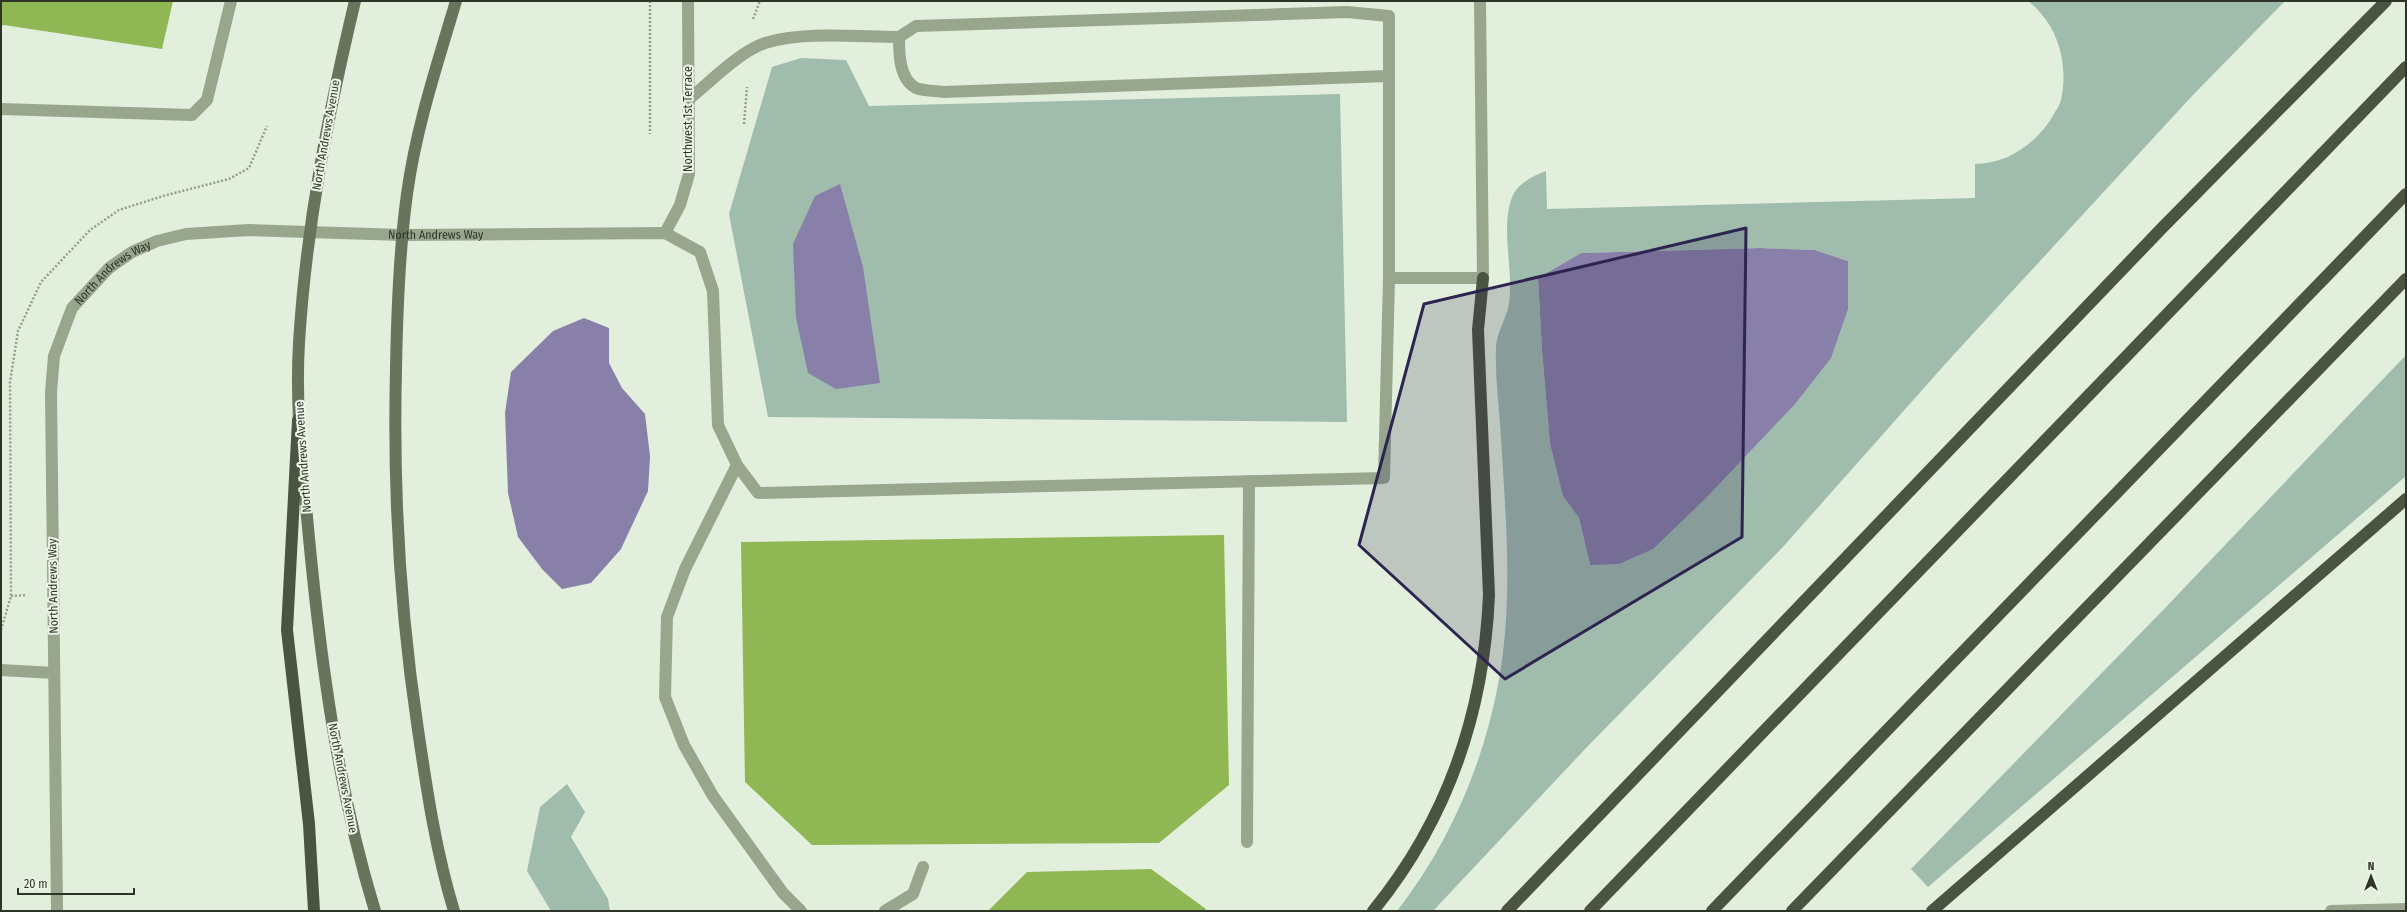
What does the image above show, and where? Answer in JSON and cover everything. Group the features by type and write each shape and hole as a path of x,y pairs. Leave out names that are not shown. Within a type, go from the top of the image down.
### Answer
{"highway":[{"path":"1507,911 2163,227 2386,1"},
{"path":"1590,911 2406,67"},
{"path":"1712,911 2406,194"},
{"path":"1373,911 1419,847 1437,811 1462,751 1473,714 1482,674 1487,632 1489,595 1478,330 1483,278"},
{"path":"1792,911 2406,279"},
{"path":"298,420 287,630 309,824 314,911"},
{"path":"1932,911 2406,499"}],"main road":[{"name":"North Andrews Avenue","path":"355,1 336,81 310,231 299,345 298,420 320,646 347,805 375,911"},
{"path":"454,911 444,878 426,784 412,687 402,587 396,487 395,412 396,323 402,236 416,142 430,86 456,1"}],"street":[{"path":"1,108 192,115 206,100 231,1"},
{"name":"Northwest 1st Terrace","path":"665,233 680,205 688,174 688,1"},
{"path":"1389,278 1483,278 1480,1"},
{"path":"665,233 700,252 713,291 718,425 737,465 758,493 1384,478 1389,278 1389,16 1347,12 916,26 899,37 807,37 764,44 738,59 688,99"},
{"path":"899,37 899,55 905,76 916,88 944,92 1388,76"},
{"name":"North Andrews Way","path":"57,911 51,392 54,356 72,308 109,268 132,252 157,241 186,234 215,231 310,231 402,236 665,233"},
{"path":"737,465 685,569 667,617 665,697 684,745 713,796 783,893 801,911"},
{"path":"1247,842 1249,481"},
{"path":"1,670 54,673"},
{"path":"885,911 913,894 923,867"},
{"path":"2331,911 2406,909"}],"path":[{"path":"650,1 650,134"},
{"path":"752,21 760,1"},
{"path":"744,124 744,105 747,85"}],"highlighted area":[{"path":"1746,228 1742,537 1505,679 1359,545 1424,304"}],"green space":[{"path":"2028,1 2285,1 2192,96 1947,362 1782,548 1586,748 1433,911 1397,911 1431,861 1460,806 1472,778 1490,720 1503,657 1506,624 1507,556 1496,376 1496,342 1509,303 1510,276 1507,223 1512,197 1515,192 1526,181 1546,171 1547,209 1975,198 1975,164 1999,160 2011,156 2021,150 2040,134 2059,106 2063,86 2062,59 2054,33 2038,10","holes":["1760,248 1815,250 1848,261 1590,565 1579,518 1563,495 1550,444 1542,350 1538,278 1581,253"]},
{"path":"801,58 846,60 869,106 1340,94 1347,422 768,417 729,214 772,67"},
{"path":"2406,355 2406,476 1928,887 1911,869 2167,606"},
{"path":"567,784 585,812 571,837 608,899 610,911 551,911 527,871 540,807"}],"shaded area":[{"path":"840,184 863,267 880,383 836,389 808,373 796,318 793,244 815,196"},
{"path":"1760,248 1815,250 1848,261 1848,309 1831,358 1795,404 1705,499 1653,549 1619,564 1590,565 1579,518 1563,496 1550,444 1542,350 1538,278 1581,253"},
{"path":"584,318 609,328 609,363 622,388 645,414 650,456 648,491 621,549 591,583 562,589 542,569 518,537 508,493 505,413 511,372 553,331"}],"building":[{"path":"1,1 173,1 162,49 4,25 1,26"},
{"path":"1224,535 1229,785 1159,843 812,845 745,782 741,542"},
{"path":"1151,869 1206,909 1204,911 988,911 1027,872"}]}
